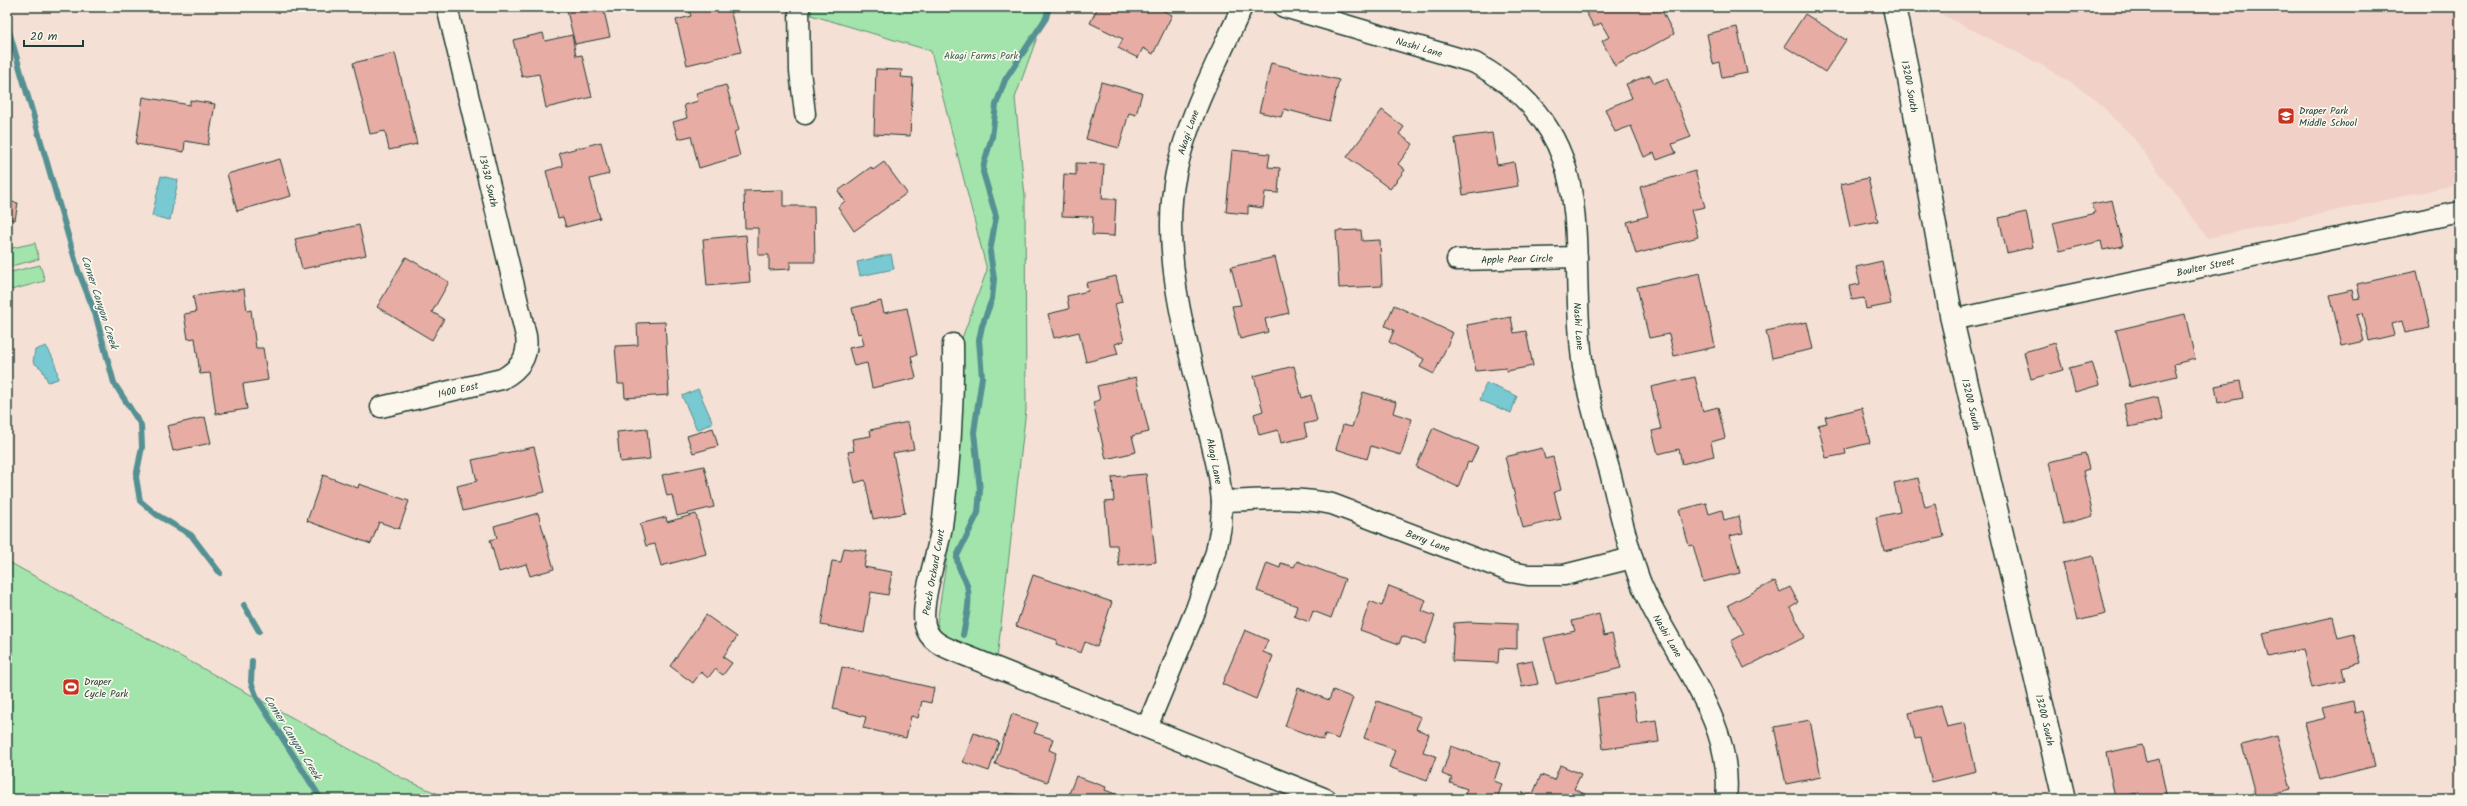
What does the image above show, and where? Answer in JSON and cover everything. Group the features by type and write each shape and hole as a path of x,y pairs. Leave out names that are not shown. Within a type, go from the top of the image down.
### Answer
{"street":[{"name":"13430 South","path":"447,7 526,336 526,355"},
{"path":"799,7 799,63 804,114"},
{"name":"Akagi Lane","path":"1147,727 1208,576 1220,533 1222,501 1214,452 1175,282 1170,246 1171,209 1176,174 1184,140 1242,7"},
{"name":"Nashi Lane","path":"1284,7 1458,57 1490,72 1521,96 1549,131 1569,174 1574,200 1578,319 1584,369 1632,558 1650,604 1710,712 1720,736 1726,764 1726,799"},
{"name":"13200 South","path":"1894,7 1909,79 1952,320 2064,799"},
{"name":"Boulter Street","path":"1952,320 2460,212"},
{"name":"Apple Pear Circle","path":"1457,260 1576,257"},
{"name":"Peach Orchard Court","path":"953,344 950,461 941,529 924,610 926,627 929,634 934,641 944,647 1147,727"},
{"name":"1400 East","path":"380,407 502,379 513,373 526,355"},
{"name":"Berry Lane","path":"1222,501 1294,499 1313,500 1332,504 1495,568 1528,575 1546,576 1583,572 1632,558"},
{"path":"1147,727 1326,799"}],"shaded area":[{"name":"Draper Park Middle School","path":"1927,7 2460,7 2460,184 2208,238 2132,136 2092,96 2040,64"}],"green space":[{"name":"Akagi Farms Park","path":"812,7 1048,7 1015,98 1025,196 1026,410 997,659 941,635 937,623 953,517 962,338 987,270 931,51 811,15"},
{"path":"35,243 39,259 7,267 7,249"},
{"path":"40,265 45,281 7,291 7,273"},
{"name":"Draper Cycle Park","path":"7,561 404,779 450,799 7,799"}],"water":[{"path":"161,176 178,180 170,220 152,216"},
{"path":"891,254 894,269 860,276 857,262"},
{"path":"46,346 51,354 57,370 58,379 48,382 42,369 33,362 35,350"},
{"path":"1486,383 1517,396 1511,413 1480,400"},
{"path":"698,389 713,423 697,430 682,396"},
{"path":"1005,793 1037,797 1037,799 1005,799"}],"building":[{"path":"566,7 603,7 610,37 575,44"},
{"path":"688,7 740,7 730,9 741,52 687,65 676,20 691,16"},
{"path":"1098,7 1156,7 1172,15 1153,54 1143,48 1138,58 1118,48 1123,39 1090,23"},
{"path":"1515,7 1528,7 1525,12"},
{"path":"1583,7 1660,7 1674,34 1615,66 1602,41 1609,37 1601,23 1594,27"},
{"path":"1805,14 1846,40 1825,72 1784,46"},
{"path":"1737,27 1747,73 1722,78 1719,62 1713,64 1707,34"},
{"path":"543,33 545,41 572,35 576,56 582,55 592,97 546,108 539,74 522,77 513,40"},
{"path":"395,53 417,144 389,150 385,131 370,134 353,63"},
{"path":"1271,63 1339,80 1329,121 1284,109 1281,117 1259,112"},
{"path":"876,69 902,70 901,77 913,78 910,136 874,134"},
{"path":"1650,75 1654,83 1667,78 1691,137 1672,144 1676,153 1657,160 1654,153 1644,157 1631,126 1615,132 1605,109 1632,98 1626,84"},
{"path":"1101,82 1142,93 1136,115 1129,113 1119,148 1086,139"},
{"path":"726,85 739,130 734,132 740,156 699,168 691,136 678,139 673,122 687,118 684,105 698,101 696,93"},
{"path":"143,97 190,105 190,100 215,104 208,145 185,141 184,152 136,144"},
{"path":"1382,110 1404,127 1399,134 1413,144 1398,164 1405,170 1390,189 1347,157"},
{"path":"1492,133 1497,165 1514,162 1518,186 1463,195 1455,138"},
{"path":"601,142 609,174 590,179 600,218 566,227 563,217 558,218 546,171 563,166 559,153"},
{"path":"1232,150 1270,154 1268,167 1280,168 1278,193 1265,192 1263,208 1248,206 1248,214 1226,212"},
{"path":"280,159 291,196 237,211 227,174"},
{"path":"884,162 907,193 854,231 838,207 845,201 838,191 871,167 873,170"},
{"path":"1076,163 1104,164 1102,199 1116,199 1114,236 1092,235 1093,217 1062,216 1064,174 1076,175"},
{"path":"1695,171 1705,207 1691,210 1698,237 1636,254 1627,222 1648,216 1640,187"},
{"path":"1868,178 1878,221 1850,227 1841,184"},
{"path":"783,190 783,206 814,206 815,262 790,262 790,269 769,270 769,255 758,255 758,228 745,228 744,191"},
{"path":"2112,200 2123,246 2103,250 2101,241 2060,251 2053,223 2095,213 2092,204"},
{"path":"7,201 18,203 15,220 7,218"},
{"path":"2026,212 2033,247 2007,253 1999,218"},
{"path":"359,225 366,255 302,269 295,239"},
{"path":"1361,230 1362,241 1380,240 1382,286 1339,288 1336,231"},
{"path":"746,235 750,282 707,286 703,239"},
{"path":"406,257 449,282 432,312 444,319 432,340 377,307"},
{"path":"1275,257 1289,313 1265,319 1268,332 1240,339 1232,306 1241,305 1231,267"},
{"path":"1882,261 1891,304 1866,309 1864,298 1852,300 1849,286 1860,284 1856,267"},
{"path":"2417,271 2430,328 2405,333 2402,321 2391,324 2394,335 2369,341 2363,313 2357,314 2364,341 2342,346 2330,295 2352,290 2354,299 2360,298 2357,284"},
{"path":"1700,273 1715,347 1674,356 1669,334 1649,338 1637,287"},
{"path":"1116,276 1122,302 1115,304 1124,341 1115,344 1118,354 1086,362 1079,332 1054,338 1048,314 1069,309 1067,296 1088,291 1086,283"},
{"path":"244,289 247,311 251,310 256,348 263,348 268,380 243,384 247,409 216,414 210,373 200,374 195,338 188,339 184,314 196,312 193,296"},
{"path":"881,301 884,313 907,308 917,355 911,356 916,378 872,388 867,363 854,366 849,348 864,345 861,333 858,334 852,308"},
{"path":"1394,305 1453,333 1434,374 1420,367 1424,359 1389,342 1394,330 1385,326"},
{"path":"2185,314 2195,359 2174,364 2177,376 2130,387 2116,330"},
{"path":"1511,317 1514,333 1526,331 1533,366 1507,371 1506,368 1476,371 1467,325"},
{"path":"665,322 669,395 625,398 624,384 618,384 615,346 638,345 637,323"},
{"path":"1807,322 1813,349 1772,358 1766,331"},
{"path":"2055,343 2063,370 2031,379 2024,352"},
{"path":"2092,362 2099,385 2075,392 2069,368"},
{"path":"1294,366 1302,398 1311,395 1317,421 1304,424 1307,437 1281,443 1278,430 1259,435 1254,414 1263,411 1254,376"},
{"path":"1136,377 1149,432 1132,436 1136,452 1106,459 1093,402 1100,400 1097,386"},
{"path":"1695,377 1703,411 1718,407 1725,438 1711,442 1714,456 1682,464 1679,449 1658,454 1652,431 1661,429 1651,387"},
{"path":"2240,381 2243,398 2218,403 2215,386"},
{"path":"1363,392 1396,402 1393,413 1412,419 1401,455 1371,446 1367,459 1336,449 1343,425 1352,427"},
{"path":"2158,397 2163,420 2129,427 2124,404"},
{"path":"1862,408 1870,443 1845,449 1846,454 1826,458 1818,425 1827,423 1825,417"},
{"path":"205,417 211,443 173,451 167,426"},
{"path":"908,422 914,449 893,453 905,513 873,519 865,480 855,483 848,452 854,451 852,439 871,436 870,430"},
{"path":"713,428 718,446 693,453 687,436"},
{"path":"1433,428 1478,447 1471,463 1468,462 1458,487 1416,467"},
{"path":"647,429 650,459 620,462 617,432"},
{"path":"534,447 545,492 463,511 457,486 477,481 472,460"},
{"path":"1542,448 1545,459 1553,457 1561,490 1554,492 1561,519 1523,528 1505,457"},
{"path":"2085,453 2089,469 2083,471 2093,516 2063,524 2049,462"},
{"path":"704,466 714,507 677,516 672,495 667,496 662,475"},
{"path":"1146,474 1156,562 1119,566 1117,545 1109,545 1105,502 1114,501 1112,477"},
{"path":"323,475 358,488 359,484 409,501 399,529 379,522 371,544 307,521"},
{"path":"1918,478 1925,507 1936,504 1944,537 1884,551 1876,517 1900,512 1894,483"},
{"path":"1706,503 1709,514 1722,510 1724,520 1739,516 1743,533 1730,536 1740,573 1703,582 1693,545 1689,546 1679,510"},
{"path":"538,513 554,569 530,576 526,564 499,572 490,540 497,538 494,526"},
{"path":"696,514 706,554 661,566 655,544 646,546 640,524 666,517 667,522"},
{"path":"844,548 867,551 864,567 892,572 888,595 871,592 864,633 821,625 832,561 841,562"},
{"path":"2093,556 2106,614 2077,621 2063,563"},
{"path":"1297,561 1345,579 1331,618 1313,611 1309,622 1294,616 1297,606 1257,591 1267,563 1280,568 1281,563 1294,567"},
{"path":"1033,575 1112,602 1097,647 1085,642 1081,653 1056,644 1057,640 1016,626"},
{"path":"1775,581 1780,592 1790,587 1798,602 1790,607 1805,637 1744,668 1731,641 1744,634 1728,605"},
{"path":"1389,586 1426,600 1422,611 1435,616 1425,644 1402,636 1399,644 1360,630 1370,601 1382,606"},
{"path":"1599,614 1604,636 1612,634 1621,668 1556,684 1544,638 1575,631 1572,621"},
{"path":"706,615 737,637 723,657 732,663 723,675 715,669 708,678 701,672 693,683 670,666"},
{"path":"2333,617 2338,638 2354,634 2361,663 2342,668 2345,681 2312,688 2303,649 2269,657 2263,633"},
{"path":"1469,622 1517,624 1517,649 1499,648 1498,663 1452,661 1454,623"},
{"path":"1245,630 1268,640 1263,652 1273,656 1256,699 1222,684"},
{"path":"1532,660 1538,684 1522,687 1517,663"},
{"path":"842,667 934,688 931,703 922,701 918,718 911,716 906,738 863,728 866,717 833,709"},
{"path":"1298,688 1329,700 1333,690 1353,698 1338,739 1325,734 1323,740 1285,726"},
{"path":"1633,693 1637,723 1656,720 1659,742 1603,749 1597,698"},
{"path":"1377,701 1421,717 1416,729 1429,734 1423,752 1436,756 1427,781 1389,767 1395,750 1364,738"},
{"path":"2353,701 2355,713 2362,711 2375,766 2320,780 2305,723 2326,718 2323,708"},
{"path":"1941,705 1947,727 1965,723 1976,771 1932,782 1921,738 1915,739 1909,713"},
{"path":"1012,714 1038,723 1034,733 1053,739 1049,750 1056,753 1047,782 995,764"},
{"path":"1810,720 1821,777 1786,784 1774,727"},
{"path":"974,733 999,742 989,771 963,762"},
{"path":"2277,736 2291,789 2256,798 2242,745"},
{"path":"2142,745 2146,762 2159,759 2167,799 2137,799 2136,793 2115,798 2106,753"},
{"path":"1451,746 1500,763 1494,781 1502,784 1497,799 1463,798 1467,789 1450,783 1452,778 1442,774"},
{"path":"1560,765 1581,774 1574,789 1591,797 1590,799 1519,799 1523,792 1532,796 1541,775 1554,780"},
{"path":"1076,776 1106,787 1105,790 1128,799 1067,799"}],"waterway":[{"path":"963,635 968,610 968,591 966,581 960,571 957,556 978,513 980,490 974,432 982,377 979,340 982,326 992,299 994,279 990,252 996,216 983,172 984,163 992,137 996,105 1005,80 1046,18 1049,7"},
{"name":"Corner Canyon Creek","path":"7,24 78,270 95,313 114,383 141,425 142,447 136,477 140,501 157,515 191,535 220,573"},
{"name":"Corner Canyon Creek","path":"244,605 259,631"},
{"name":"Corner Canyon Creek","path":"252,661 251,682 257,698 321,799"}],"place":[{"name":"Draper Park Middle School","path":"2286,116"},
{"name":"Draper Cycle Park","path":"71,687"}]}
